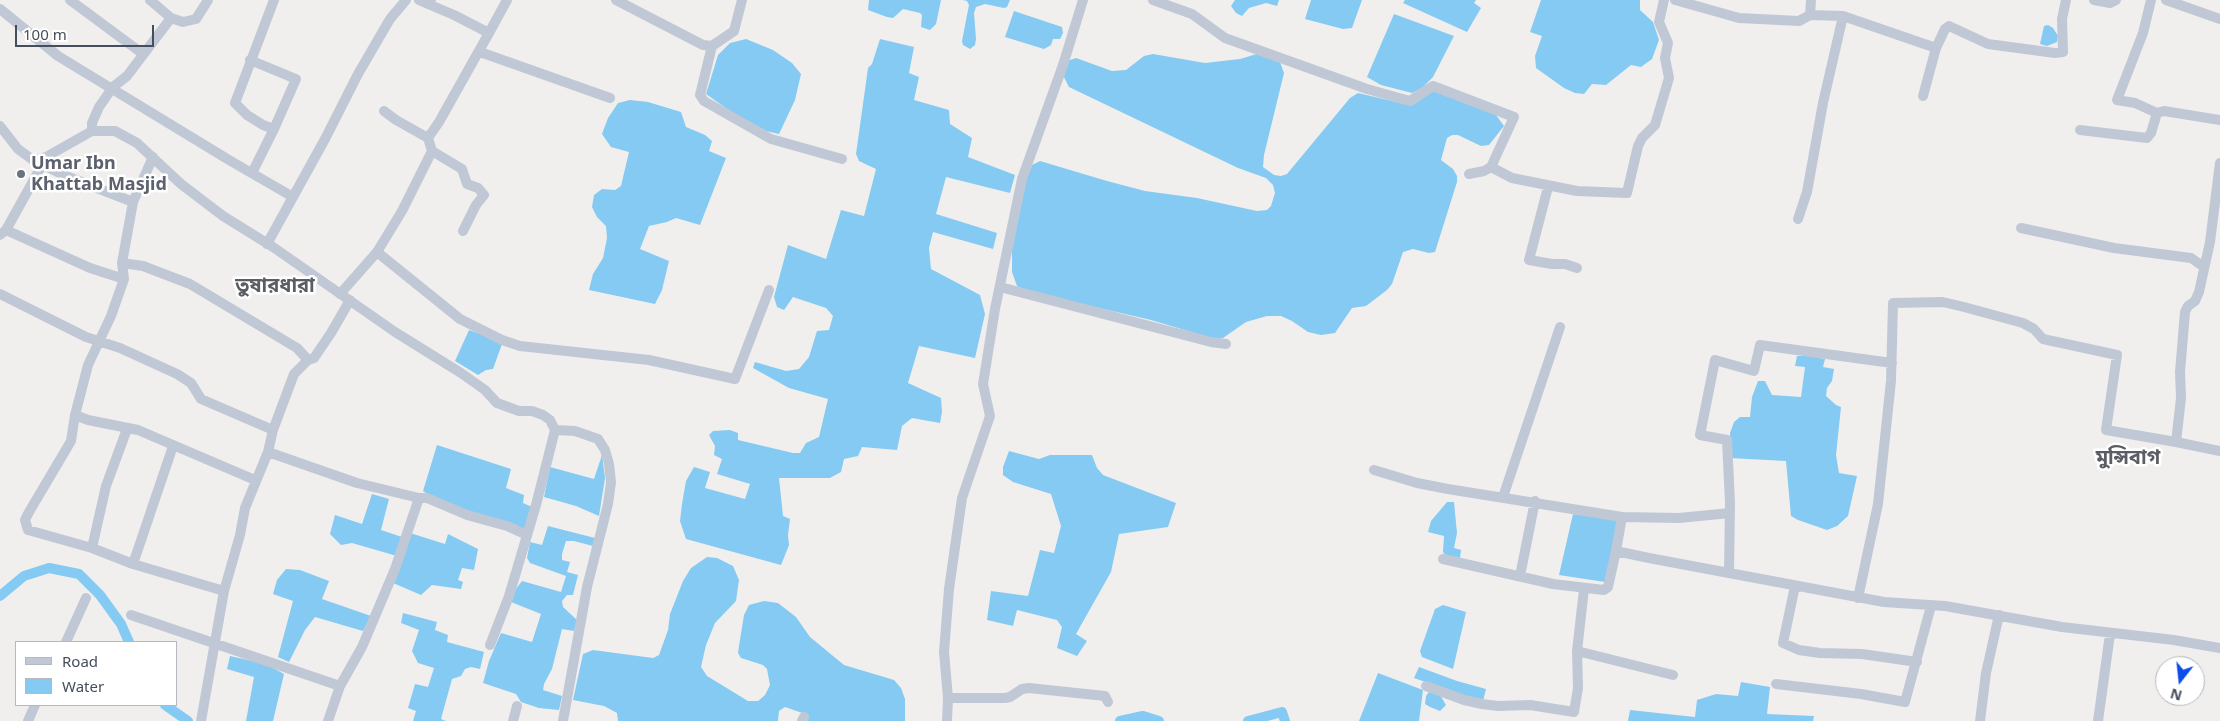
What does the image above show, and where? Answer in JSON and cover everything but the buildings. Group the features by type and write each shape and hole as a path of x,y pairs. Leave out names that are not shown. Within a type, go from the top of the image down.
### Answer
{"street":[{"path":"70,0 143,54"},
{"path":"150,0 171,18 183,22 196,19 208,0"},
{"path":"274,0 235,103 248,115 263,125 274,129"},
{"path":"267,244 390,19 406,0"},
{"path":"428,138 480,52 507,0"},
{"path":"616,0 703,45 712,46 734,31 742,0"},
{"path":"947,721 948,698 944,652 952,565 962,498 990,416 983,384 1000,287 1022,179 1063,66 1084,0"},
{"path":"1153,0 1192,14 1224,38 1367,89 1410,101 1433,86 1514,117 1491,167 1484,171 1468,174"},
{"path":"1491,167 1512,178 1548,187 1577,191 1627,193 1638,146 1642,138 1655,125 1669,78 1665,58 1668,43 1659,22 1664,0"},
{"path":"1675,0 1739,18 1800,20 1810,15 1828,14 1843,16 1936,48"},
{"path":"1810,15 1811,0"},
{"path":"1923,96 1936,48 1945,29 1949,26 1988,44 2032,51 2063,52 2062,19 2066,0"},
{"path":"2094,0 2110,3 2116,0"},
{"path":"2151,0 2143,33 2118,100 2135,104 2157,113 2164,111 2202,115 2220,120"},
{"path":"2166,0 2220,19"},
{"path":"426,1 489,33"},
{"path":"0,9 58,56 293,197"},
{"path":"1798,219 1807,192 1823,103 1843,16"},
{"path":"92,131 92,123 99,107 112,87 127,76 171,18"},
{"path":"712,46 700,95 704,101 771,139 842,159"},
{"path":"480,52 610,98"},
{"path":"250,60 296,79 252,174"},
{"path":"384,111 428,138 432,151 462,169 467,184 478,188 484,194 476,205 463,231"},
{"path":"2080,130 2147,138 2152,133 2157,113"},
{"path":"0,126 18,149 41,160 66,176 132,202"},
{"path":"124,279 90,268 3,232 41,160 92,131 115,131 137,144 181,184 224,216 395,332 461,373 485,390 497,403 519,411 532,411 550,420 555,430 509,596 490,645"},
{"path":"340,294 376,252 402,211 432,151"},
{"path":"153,157 132,202 122,263 124,279 111,316 88,365 77,402 71,441 29,512 26,524 28,530 92,548 133,564 224,591"},
{"path":"2176,442 2181,398 2180,372 2185,312 2188,306 2195,301 2208,249 2220,163"},
{"path":"1548,187 1529,260 1565,264 1577,268"},
{"path":"2021,228 2114,248 2191,258 2204,266"},
{"path":"2208,249 2220,248"},
{"path":"376,252 460,319 502,340 520,346 649,360 735,379 769,290"},
{"path":"122,263 142,266 190,284 297,348 308,360"},
{"path":"1000,287 1211,342 1226,344"},
{"path":"0,294 99,342 120,348 177,374 191,383 201,399 273,430"},
{"path":"201,721 224,591 240,536 245,508 268,452 273,430 294,374 308,360 314,358 350,300"},
{"path":"1858,598 1878,504 1892,362 1893,303 1943,302 2015,321 2034,329 2043,339 2117,355 2106,430 2220,451"},
{"path":"1503,497 1560,327"},
{"path":"1729,573 1730,513 1727,440 1700,435 1715,360 1754,370 1760,345 1892,362"},
{"path":"76,415 127,429 138,430 255,480"},
{"path":"92,548 106,486 127,429"},
{"path":"555,430 575,431 598,439 605,450 611,482 608,504 587,587 563,721"},
{"path":"133,564 173,446"},
{"path":"268,452 357,483 418,498 427,498 466,515 507,526 527,535"},
{"path":"1374,470 1417,483 1535,501 1622,517 1679,518 1730,513"},
{"path":"328,721 340,686 359,653 396,569 418,498"},
{"path":"1520,576 1535,501"},
{"path":"1443,558 1584,589 1604,590 1608,587 1622,517"},
{"path":"1616,551 1858,598 1945,606 2110,634 2174,640 2220,648"},
{"path":"1795,586 1782,644 1799,650 1820,653 1862,654 1917,662"},
{"path":"1426,686 1464,700 1482,704 1498,706 1530,705 1573,717 1578,688 1577,651 1584,589"},
{"path":"66,641 86,598"},
{"path":"1776,684 1861,694 1905,702 1931,606"},
{"path":"131,615 340,686"},
{"path":"1980,721 1986,673 1999,615"},
{"path":"2098,721 2110,634"},
{"path":"1577,651 1673,675"},
{"path":"948,698 1005,698 1022,689 1029,688 1105,696 1108,702"},
{"path":"28,721 35,706"},
{"path":"513,721 517,706"}],"water":[{"path":"869,0 941,0 936,24 930,30 921,27 922,15 920,13 903,9 893,18 887,17 868,10"},
{"path":"963,0 1010,0 1007,7 1004,8 985,4 976,7 974,13 976,39 975,45 970,49 963,45 962,41 969,5 967,1"},
{"path":"1235,0 1279,0 1277,6 1266,3 1249,8 1242,16 1236,13 1231,6"},
{"path":"1311,0 1362,0 1352,28 1343,29 1305,19"},
{"path":"1405,0 1476,0 1474,3 1481,8 1467,32 1403,3"},
{"path":"1541,0 1640,0 1640,10 1653,22 1659,40 1652,59 1641,67 1631,65 1606,85 1592,84 1584,94 1575,93 1564,88 1536,68 1535,56 1542,36 1530,32"},
{"path":"1014,11 1062,27 1063,33 1060,39 1053,39 1051,45 1044,49 1005,37"},
{"path":"1394,14 1454,36 1433,77 1421,89 1412,93 1381,85 1367,77"},
{"path":"2048,25 2053,28 2058,36 2057,42 2047,46 2040,44 2044,26"},
{"path":"746,39 773,50 792,63 801,74 795,100 779,134 766,131 730,111 706,94 718,55 730,43"},
{"path":"880,39 914,47 909,73 919,77 914,100 949,110 950,124 972,138 968,157 1015,175 1010,193 946,177 936,214 997,233 993,249 933,232 929,248 931,269 980,295 985,314 975,358 919,346 908,383 941,398 942,412 940,423 912,418 902,426 897,450 862,447 858,456 844,459 841,472 830,478 779,478 783,516 790,519 789,545 781,565 686,539 680,521 686,481 694,467 710,472 705,488 745,499 750,484 717,474 722,459 714,455 715,446 709,435 713,431 730,430 738,433 738,440 793,453 800,453 806,443 819,437 828,399 789,388 753,368 755,362 786,371 799,369 809,357 817,331 829,330 833,316 826,308 793,297 784,310 777,307 774,297 788,245 826,259 841,210 864,216 876,169 859,161 856,154 868,68 872,64"},
{"path":"1260,53 1280,62 1284,73 1264,155 1263,167 1274,175 1281,176 1287,174 1350,98 1358,93 1405,104 1430,91 1441,92 1496,115 1504,126 1489,145 1481,146 1458,135 1452,135 1447,138 1441,160 1453,169 1457,176 1457,182 1435,252 1429,253 1413,249 1403,252 1392,284 1387,290 1366,306 1352,308 1335,333 1321,335 1308,332 1281,316 1267,316 1246,322 1223,338 1215,339 1151,320 1026,291 1017,286 1012,272 1012,248 1026,175 1032,165 1040,161 1145,191 1197,198 1257,211 1267,210 1271,206 1275,193 1273,185 1266,178 1238,168 1069,87 1063,75 1067,61 1076,58 1112,71 1126,70 1144,56 1153,54 1205,63 1240,59"},
{"path":"630,100 648,102 681,112 686,127 705,135 712,141 709,151 726,158 700,225 676,218 649,226 640,249 669,261 662,290 655,304 589,290 593,274 603,258 607,238 606,226 597,217 592,207 594,195 602,189 615,190 621,186 629,152 611,147 602,134 608,118 618,103"},
{"path":"469,330 502,344 493,369 486,370 478,375 455,361"},
{"path":"1797,356 1825,359 1823,367 1834,369 1826,396 1841,407 1836,455 1839,473 1857,476 1848,516 1837,526 1827,530 1791,516 1786,461 1730,458 1730,433 1734,422 1740,417 1750,417 1752,397 1758,381 1765,381 1772,395 1801,397 1805,367 1795,366"},
{"path":"437,445 511,469 506,488 524,495 523,503 532,507 525,530 435,499 423,491"},
{"path":"1009,451 1039,459 1050,455 1092,455 1097,468 1103,475 1176,503 1168,527 1119,534 1111,572 1076,634 1087,641 1077,656 1057,648 1062,627 1057,620 1017,610 1013,626 987,620 991,591 1028,596 1040,550 1054,553 1061,526 1051,494 1013,482 1003,475 1003,467"},
{"path":"602,455 605,478 599,516 576,506 544,497 550,467 594,479"},
{"path":"372,494 389,499 381,530 402,537 397,556 352,543 341,545 330,534 335,515 362,524"},
{"path":"1447,502 1454,502 1457,533 1454,548 1461,550 1460,558 1446,556 1443,552 1444,536 1428,532 1431,521"},
{"path":"1573,514 1618,520 1605,582 1559,575"},
{"path":"548,526 595,538 593,546 566,541 562,554 562,560 570,562 567,572 578,575 573,595 567,595 562,601 563,607 577,620 574,631 562,629 552,669 543,690 562,696 559,710 539,708 521,702 516,694 483,683 489,661 501,633 532,642 541,614 511,602 516,589 522,581 561,592 566,576 530,563 527,558 530,542 542,545"},
{"path":"410,533 445,544 448,534 478,549 474,570 462,568 458,580 463,582 461,589 432,585 421,595 393,583"},
{"path":"707,557 717,558 733,566 739,580 736,601 715,623 706,645 701,667 707,676 748,701 758,701 765,695 770,685 767,669 763,665 741,658 738,653 744,615 749,605 764,601 778,603 796,617 810,637 844,665 894,680 901,688 905,699 905,721 806,721 808,715 785,707 779,711 778,721 618,721 617,713 604,706 573,700 583,654 593,650 653,658 659,655 668,630 670,614 683,581 691,568"},
{"path":"286,569 300,570 329,581 322,599 371,616 363,631 315,617 305,630 289,662 278,657 293,601 273,594 277,580"},
{"path":"1443,605 1466,612 1453,669 1422,657 1420,651 1435,609"},
{"path":"403,613 437,622 435,630 448,635 447,642 484,652 480,669 471,667 465,669 461,676 452,679 441,719 446,721 413,721 416,711 408,708 415,684 428,687 434,668 418,663 412,651 419,630 401,623"},
{"path":"230,656 266,664 284,674 273,721 246,721 254,677 227,669"},
{"path":"1419,667 1486,689 1483,701 1414,678"},
{"path":"1378,673 1423,690 1419,721 1359,721"},
{"path":"1741,682 1770,687 1767,714 1814,716 1813,721 1628,721 1630,710 1695,717 1697,700 1716,694 1738,696"},
{"path":"1429,692 1436,692 1440,695 1446,705 1440,711 1425,704 1426,696"}],"waterway":[{"path":"0,596 24,576 49,568 79,574 100,595 121,624 129,641"},
{"path":"166,706 188,721"},
{"path":"1248,721 1282,712 1285,721"},
{"path":"1120,721 1143,716 1159,721"}],"place":[{"name":"Umar Ibn Khattab Masjid","path":"21,174"}],"district":[{"name":"তুষারধারা","path":"275,286"},
{"name":"মুন্সিবাগ","path":"2128,458"}]}
